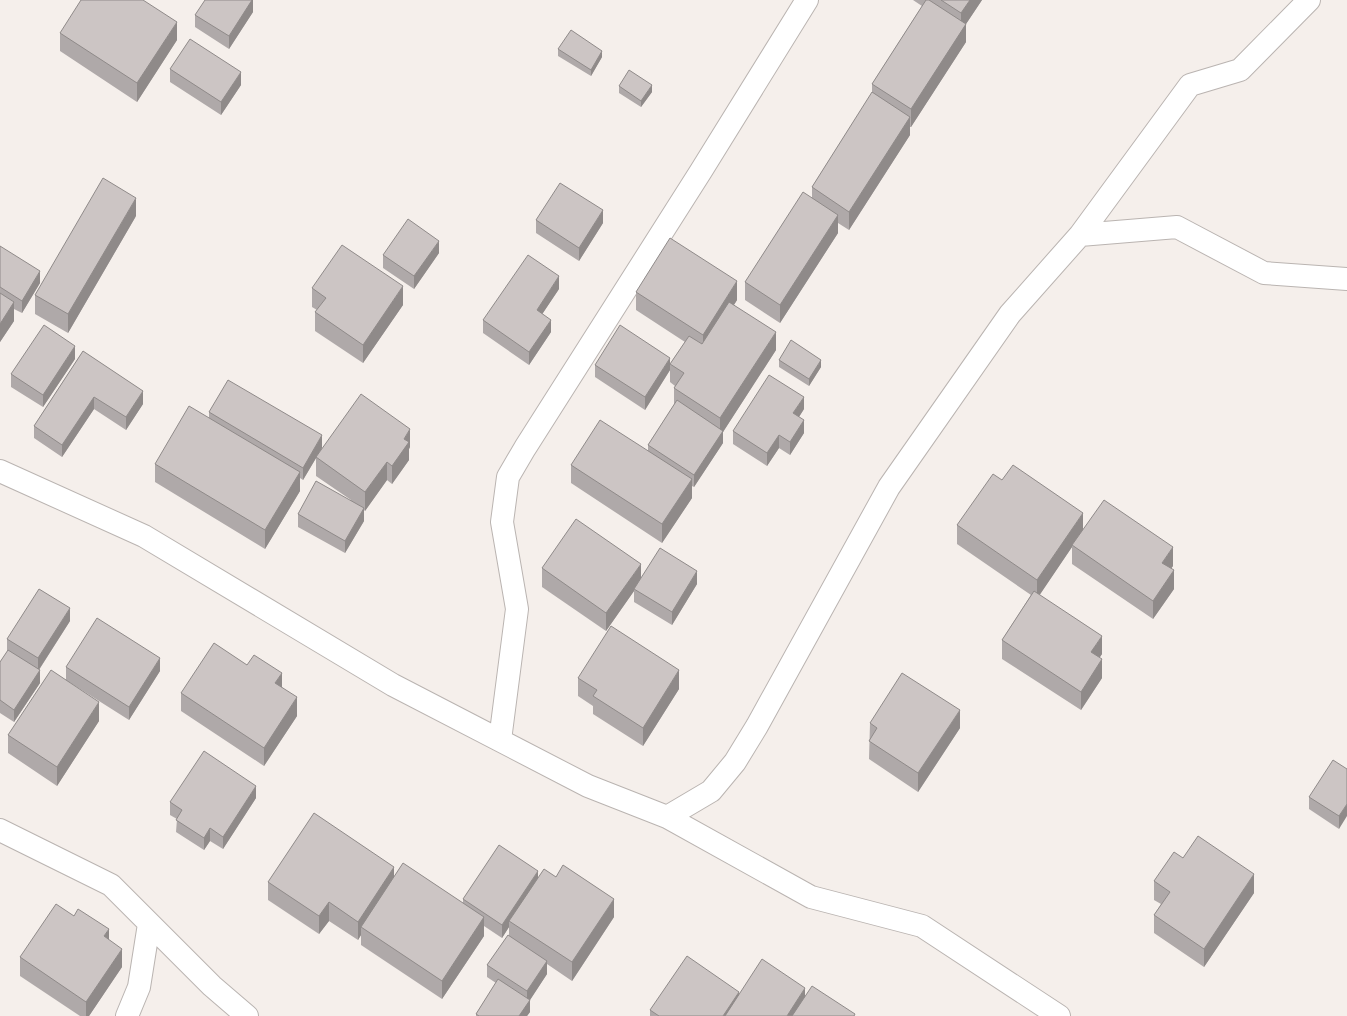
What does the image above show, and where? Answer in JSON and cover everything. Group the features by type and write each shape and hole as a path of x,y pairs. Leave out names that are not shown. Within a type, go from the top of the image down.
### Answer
{"street":[{"path":"500,740 517,609 502,522 508,477 524,448 701,171 807,0"},
{"path":"667,817 711,791 735,762 757,726 889,487 1010,314 1080,236 1190,85 1240,70 1309,0"},
{"path":"1080,236 1177,227 1264,273 1347,279"},
{"path":"0,471 144,536 393,684 588,786 667,817 811,897 922,926 1059,1016"},
{"path":"0,830 111,885 212,986 247,1016"},
{"path":"127,1016 139,987 149,924"}],"building":[{"path":"81,0 143,0 177,22 137,83 60,33"},
{"path":"205,0 252,0 229,36 195,15"},
{"path":"926,0 929,0 966,24 911,109 872,84"},
{"path":"941,0 970,0 961,13"},
{"path":"571,30 602,51 591,70 558,49"},
{"path":"190,39 241,72 221,102 170,69"},
{"path":"629,70 652,85 641,101 619,86"},
{"path":"872,92 910,117 849,212 812,187"},
{"path":"103,178 136,198 68,314 35,295"},
{"path":"560,183 603,210 579,248 536,220"},
{"path":"803,192 838,215 780,305 745,282"},
{"path":"408,219 439,241 414,276 383,255"},
{"path":"670,238 737,281 703,335 636,292"},
{"path":"342,245 403,286 363,345 315,312 326,298 312,288"},
{"path":"0,246 40,271 22,301 0,287"},
{"path":"528,255 559,276 537,310 551,320 529,352 483,320"},
{"path":"0,293 14,302 0,324"},
{"path":"729,302 776,332 720,418 674,388 684,373 670,364 689,336 702,344"},
{"path":"44,325 75,346 43,395 11,374"},
{"path":"620,325 670,358 645,397 595,365"},
{"path":"791,340 821,360 809,379 779,360"},
{"path":"83,351 143,391 126,417 94,397 62,445 34,426"},
{"path":"769,375 804,397 793,413 804,420 790,442 779,435 767,453 733,431"},
{"path":"228,380 322,435 303,468 209,412"},
{"path":"361,394 410,429 404,439 409,442 392,466 387,462 365,492 316,457"},
{"path":"677,400 723,431 694,475 648,445"},
{"path":"189,406 300,472 265,530 155,464"},
{"path":"600,420 692,479 662,524 571,465"},
{"path":"1013,465 1083,513 1037,580 957,525 993,474 1002,480"},
{"path":"316,481 364,508 345,541 298,514"},
{"path":"1104,500 1173,547 1162,563 1174,570 1153,601 1072,545"},
{"path":"576,519 641,564 606,613 542,568"},
{"path":"660,548 697,571 672,612 634,589"},
{"path":"39,589 70,608 38,658 7,639"},
{"path":"1034,591 1102,636 1091,652 1102,659 1081,692 1002,640"},
{"path":"97,618 160,658 129,707 66,667"},
{"path":"611,626 679,670 643,728 593,696 597,690 578,678"},
{"path":"214,643 247,665 254,655 282,673 275,683 297,697 264,748 181,693"},
{"path":"8,650 40,670 14,710 0,700 0,662"},
{"path":"51,670 99,702 57,767 8,735"},
{"path":"902,673 960,710 918,773 869,741 877,728 870,723"},
{"path":"204,751 256,786 223,837 210,828 204,838 176,820 182,810 170,802"},
{"path":"1333,760 1347,769 1347,804 1339,816 1309,797"},
{"path":"314,813 394,867 358,922 329,902 319,916 268,882"},
{"path":"1198,836 1254,874 1204,949 1154,915 1170,892 1154,881 1174,852 1183,858"},
{"path":"499,845 538,871 502,925 463,899"},
{"path":"403,863 484,917 442,981 361,927"},
{"path":"563,865 614,899 572,962 509,921 544,869 556,877"},
{"path":"56,904 74,916 78,909 109,929 104,936 122,949 86,1002 20,957"},
{"path":"508,935 547,961 527,991 487,965"},
{"path":"687,956 739,992 723,1016 659,1016 650,1010"},
{"path":"762,959 805,988 787,1016 725,1016"},
{"path":"498,979 530,1000 519,1016 479,1016 476,1014"},
{"path":"812,986 855,1014 854,1016 792,1016"}]}
